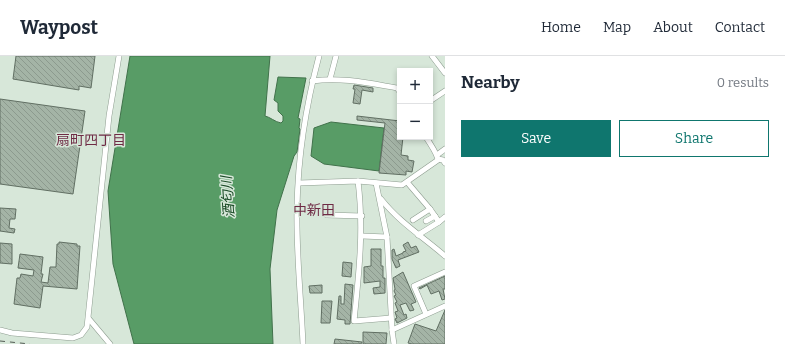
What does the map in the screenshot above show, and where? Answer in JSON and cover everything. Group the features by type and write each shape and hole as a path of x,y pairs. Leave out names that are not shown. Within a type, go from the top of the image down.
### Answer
{"street":[{"path":"0,330 12,333 73,338 85,331 88,319 106,146 119,56"},
{"path":"303,344 297,207 306,114 312,81 320,56"},
{"path":"330,79 336,56"},
{"path":"432,56 445,73"},
{"path":"312,81 330,79 397,88"},
{"path":"433,99 445,91"},
{"path":"428,140 438,157 445,163"},
{"path":"299,183 358,181 401,185 436,163 438,157 445,149"},
{"path":"358,181 362,216 362,236 354,321 392,318"},
{"path":"407,182 439,222"},
{"path":"376,183 387,237 394,344"},
{"path":"379,197 391,211 445,256"},
{"path":"414,220 430,209"},
{"path":"327,215 362,216"},
{"path":"426,221 435,216"},
{"path":"418,235 445,217"},
{"path":"362,236 387,237"},
{"path":"426,314 414,286 445,272"},
{"path":"392,330 445,306"},
{"path":"88,319 110,344"}],"water":[{"name":"酒匂川","path":"130,56 270,56 265,116 281,123 283,121 283,116 278,111 278,103 274,100 278,77 306,78 298,118 300,119 300,129 297,152 294,156 277,210 270,269 273,344 134,344 113,264 108,191"},
{"path":"331,122 384,128 379,171 324,164 311,156 314,128"}],"building":[{"path":"16,56 95,56 91,88 79,86 79,90 13,79"},
{"path":"354,85 373,88 373,92 362,90 360,104 353,103 355,89 353,89"},
{"path":"0,99 85,111 73,194 0,184"},
{"path":"357,116 397,121 397,140 403,140 401,155 408,156 408,160 414,161 412,172 406,171 406,175 379,173 385,123 357,120"},
{"path":"0,208 16,209 15,219 10,219 9,228 15,229 14,233 0,231"},
{"path":"59,242 77,244 77,246 80,246 77,289 43,286 40,308 14,304 17,278 20,278 21,274 33,276 34,270 18,268 20,254 43,257 41,274 43,274 41,282 48,283 50,267 56,267 57,244 59,244"},
{"path":"408,242 411,248 416,246 419,252 398,260 400,266 396,268 392,259 392,250 394,249 396,256 403,253 406,251 403,245"},
{"path":"0,243 12,244 12,264 0,263"},
{"path":"371,249 381,249 381,266 383,266 383,278 385,278 385,293 374,294 373,288 380,287 380,281 364,283 364,267 371,266"},
{"path":"343,262 352,263 351,277 342,276"},
{"path":"403,272 416,302 411,304 414,310 410,311 406,303 400,305 404,315 406,314 407,318 397,323 395,319 397,318 395,312 398,311 395,303 397,302 394,296 396,295 394,291 393,278"},
{"path":"445,276 445,289 443,289 445,299 442,300 439,291 431,294 427,285 420,289 419,288"},
{"path":"345,284 353,285 350,324 345,324 345,320 337,319 339,296 341,296 341,304 344,304"},
{"path":"322,285 322,293 310,293 309,286"},
{"path":"322,301 332,301 330,323 321,323"},
{"path":"445,310 445,344 408,343 415,324 436,331"},
{"path":"363,332 387,333 386,344 363,344"},
{"path":"335,339 362,342 361,344 334,344"}],"railway":[{"path":"0,341 30,344"}],"district":[{"name":"扇町四丁目","path":"91,140"},
{"name":"中新田","path":"314,210"}]}
